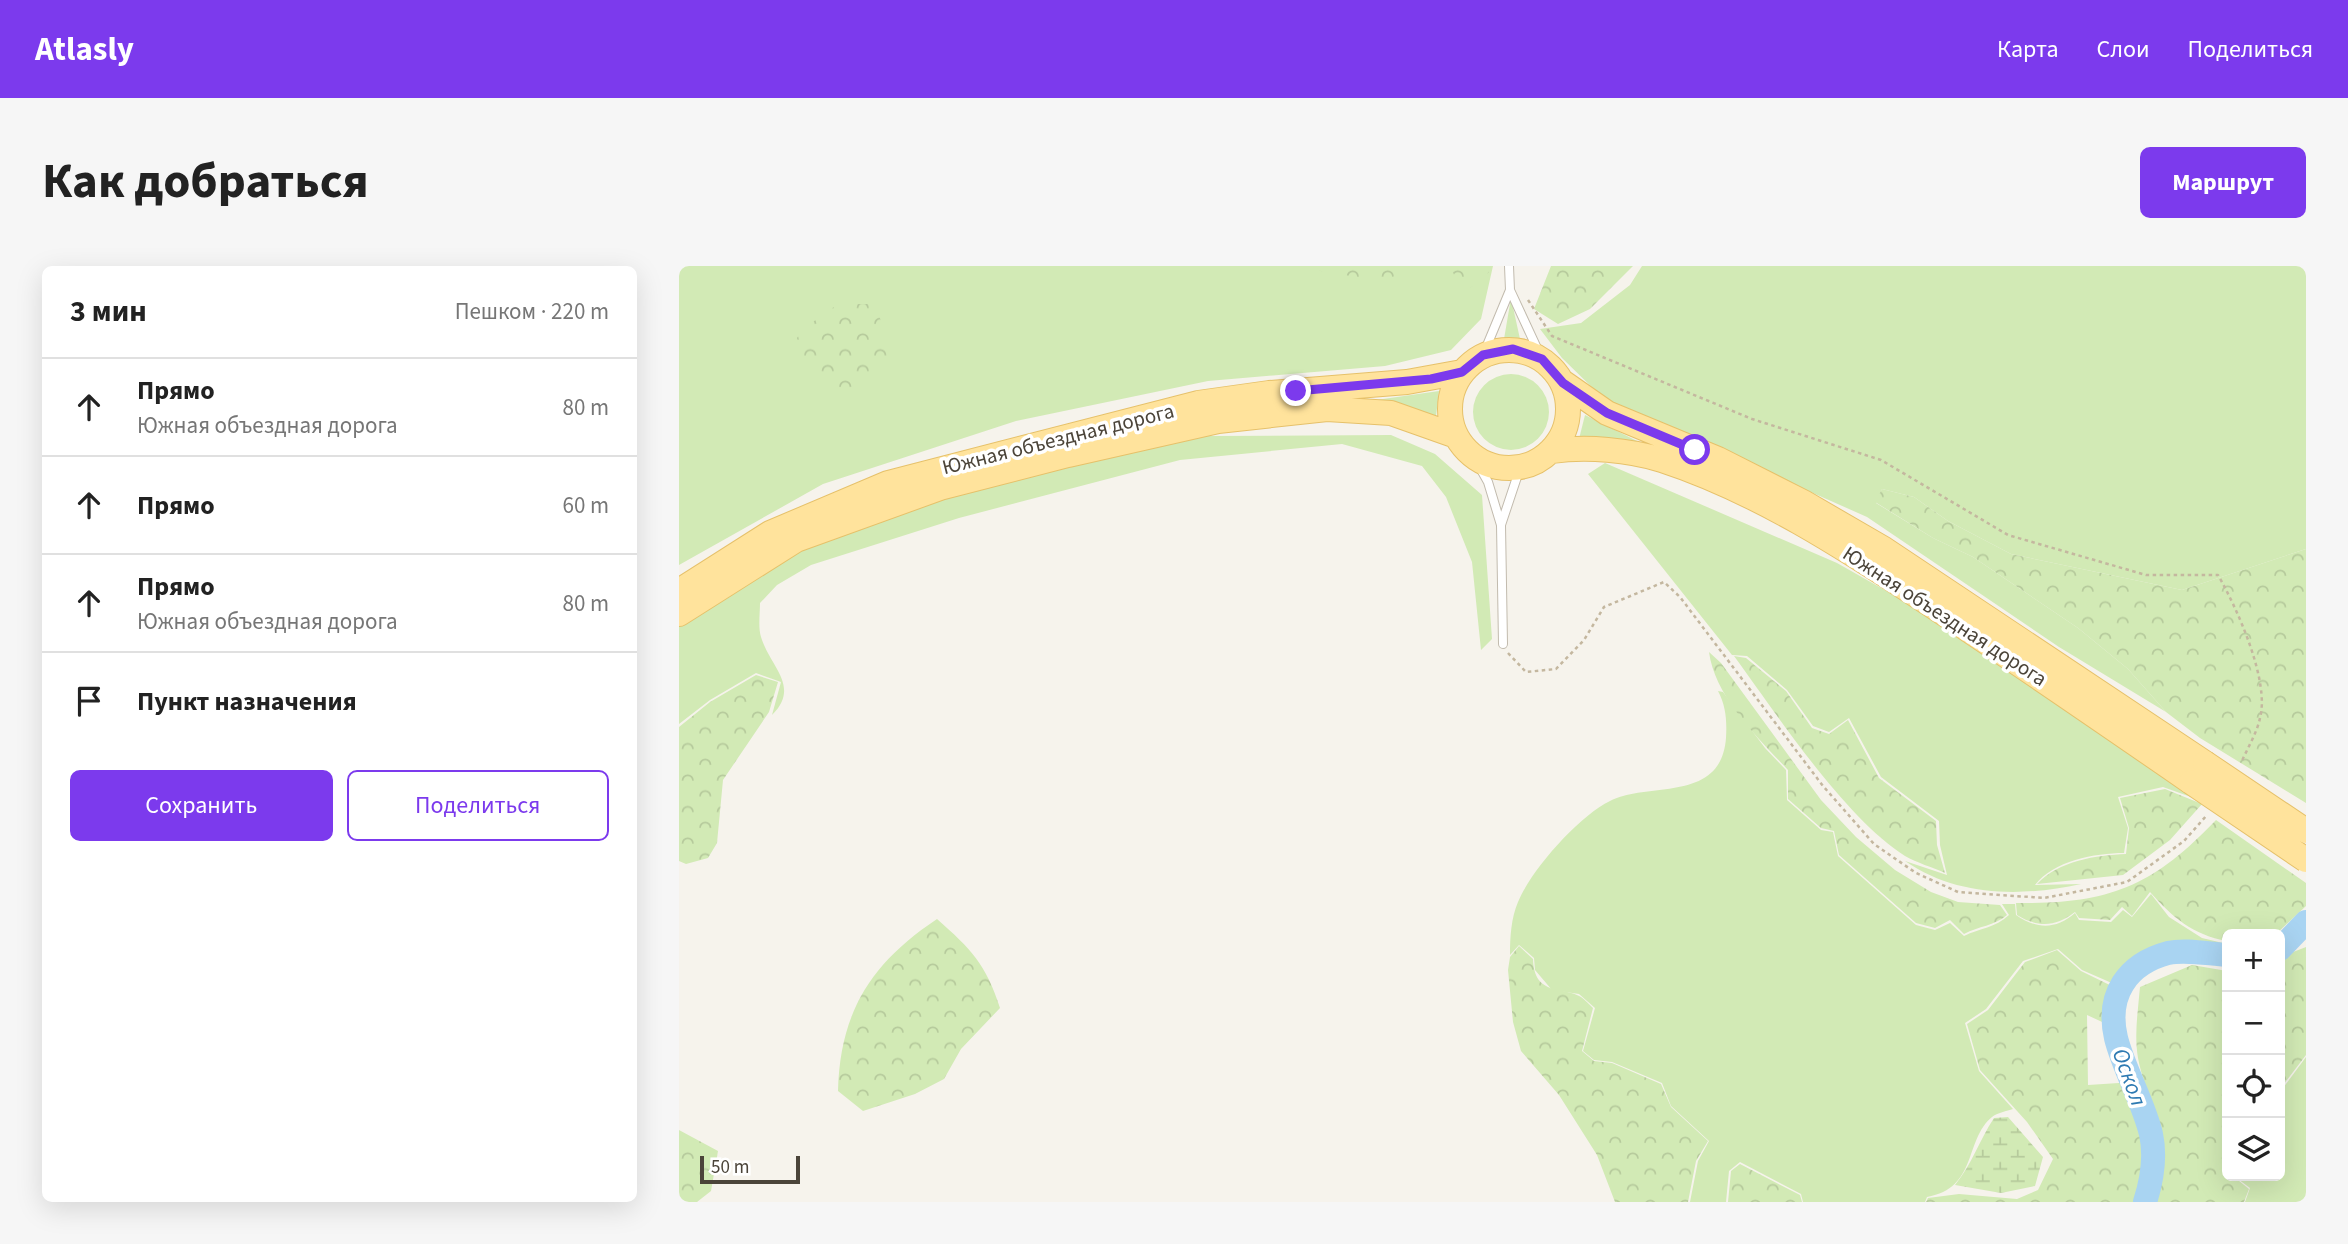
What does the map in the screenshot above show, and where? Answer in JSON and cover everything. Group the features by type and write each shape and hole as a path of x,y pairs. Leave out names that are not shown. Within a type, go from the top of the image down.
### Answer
{"main road":[{"path":"1513,349 1542,359 1563,383 1569,401 1569,419 1563,437 1552,452 1537,462 1520,468 1504,469 1475,458 1456,436 1450,403 1462,372 1483,355 1513,349"},
{"name":"Южная объездная дорога","path":"679,591 770,533 888,483 1198,403 1269,393 1407,382 1462,372"},
{"name":"Южная объездная дорога","path":"1563,383 1607,413 1718,459 1861,535 2198,773 2306,860"},
{"name":"Южная объездная дорога","path":"679,614 796,540 940,488 1067,455 1218,421 1327,410 1391,413 1456,436"},
{"name":"Южная объездная дорога","path":"1552,452 1580,447 1660,459 1723,484 1873,567 2115,715"},
{"name":"Южная объездная дорога","path":"2198,773 2306,831"}],"lane":[{"path":"1509,270 1510,290 1542,359"},
{"path":"1483,355 1510,290"},
{"path":"1475,458 1488,482 1501,525 1503,644"},
{"path":"1501,525 1520,468"}],"path":[{"path":"1509,270 1552,336 1752,419 1881,460 2008,535 2146,575 2218,575 2234,603 2257,666 2261,717 2239,767"},
{"path":"1503,644 1512,662 1526,672 1556,669 1584,640 1604,607 1664,582 1680,597 1823,786 1874,844 1916,873 1958,892 2044,898 2127,882 2183,841 2210,812"}],"green space":[{"path":"679,266 1493,266 1481,319 1451,350 1385,366 1208,381 1016,421 823,484 679,565"},
{"path":"1311,266 1395,266 1396,275 1378,287 1351,276 1323,272"},
{"path":"1450,266 1487,266 1489,272 1463,294"},
{"path":"1551,266 1633,266 1590,309 1558,324 1534,309"},
{"path":"1642,266 2306,266 2306,549 2182,590 2011,554 1948,521 1914,497 1882,489 1876,503 1933,538 1973,557 2078,628 2128,669 2166,712 2059,647 1867,517 1606,401 1562,358 1540,329 1581,323 1630,285"},
{"path":"1511,298 1520,339 1504,339"},
{"path":"838,304 873,304 895,349 867,387 833,390 801,357 797,338 803,329"},
{"path":"1519,374 1532,380 1543,391 1549,404 1547,427 1532,444 1519,450 1503,450 1490,444 1475,427 1473,404 1479,391 1496,376"},
{"path":"1439,391 1436,416 1369,401"},
{"path":"1585,415 1647,446 1579,439"},
{"path":"1391,435 1435,454 1482,495 1492,639 1481,650 1472,562 1446,497 1422,466 1342,444 1180,460 959,518 811,565 777,585 760,603 761,637 784,685 780,705 772,715 781,682 756,673 710,700 679,724 679,622 772,560 911,503 1208,436"},
{"path":"1605,463 1837,563 1927,614 2205,802 2163,787 2118,797 2128,828 2124,853 2100,855 2063,864 2035,885 2081,884 2036,891 1990,891 1946,882 1925,873 1905,861 1947,875 1940,845 1939,821 1881,777 1849,718 1829,732 1813,726 1787,690 1747,656 1732,655 1588,474"},
{"path":"1882,489 1914,497 1948,521 2011,554 2182,590 2306,549 2306,803 2200,738 2166,712 2128,669 2078,628 1973,557 1933,538 1875,502"},
{"path":"1709,652 1721,663 1821,800 1856,837 1895,870 1931,892 1958,902 2000,905 2007,915 1964,934 1950,920 1935,928 1916,923 1839,855 1834,831 1821,828 1788,799 1788,770 1739,716 1720,685"},
{"path":"1734,656 1746,658 1786,691 1812,728 1829,734 1848,720 1879,778 1936,821 1937,845 1945,873 1905,856 1859,817 1813,764"},
{"path":"756,675 778,682 769,712 723,780 717,843 708,858 686,864 679,861 679,727 710,702"},
{"path":"1718,691 1723,692 1765,748 1786,770 1787,800 1821,830 1833,832 1838,856 1916,925 1935,930 1950,923 1964,936 1993,925 2009,915 2002,904 2015,904 2016,915 2038,925 2053,925 2075,913 2079,920 2111,922 2123,910 2132,917 2151,894 2169,917 2202,938 2222,944 2179,945 2150,952 2137,959 2114,984 2082,970 2058,949 2023,961 1986,1009 1965,1023 1979,1071 2013,1109 1992,1117 1977,1138 1963,1174 1955,1184 1943,1192 1927,1197 1925,1202 1803,1202 1801,1194 1740,1162 1729,1171 1726,1202 1690,1202 1698,1161 1709,1141 1671,1106 1662,1083 1612,1062 1594,1060 1583,1051 1595,1008 1579,994 1552,990 1535,970 1534,958 1519,945 1510,955 1510,942 1514,915 1524,889 1557,845 1584,819 1610,801 1626,795 1680,787 1697,782 1711,773 1721,759 1726,738 1723,702"},
{"path":"2165,789 2202,804 2170,840 2123,875 2037,884 2067,865 2091,858 2126,854 2129,828 2120,798"},
{"path":"2216,820 2306,883 2306,906 2281,929 2222,929 2222,940 2184,924 2150,892 2132,916 2122,907 2110,920 2079,918 2075,912 2061,921 2040,924 2017,915 2016,903 2077,900 2127,887 2149,876 2193,843"},
{"path":"937,919 976,958 989,980 1000,1008 961,1049 944,1079 915,1094 863,1111 838,1091 845,1037 853,1013 877,972 894,953"},
{"path":"1519,946 1533,959 1535,971 1544,985 1581,997 1593,1008 1582,1051 1594,1061 1612,1063 1661,1084 1671,1107 1708,1141 1696,1161 1688,1202 1615,1202 1597,1155 1559,1095 1521,1051 1513,1022 1508,970 1510,957"},
{"path":"2306,947 2306,1055 2285,1082 2285,992 2285,955"},
{"path":"2057,950 2081,971 2120,990 2113,1000 2113,1027 2087,1015 2088,1085 2134,1082 2151,1147 2134,1202 1926,1202 1928,1198 1959,1194 2017,1199 2038,1190 2053,1159 2027,1122 1980,1070 1967,1024 1988,1010 2025,962"},
{"path":"2192,965 2222,970 2222,1181 2239,1181 2249,1189 2244,1202 2154,1202 2163,1156 2138,1058 2136,1031 2140,987"},
{"path":"2306,1057 2306,1202 2245,1202 2250,1188 2241,1181 2285,1181 2285,1085"},
{"path":"2008,1117 2043,1157 2035,1186 2001,1193 1955,1185 1994,1118"},
{"path":"679,1130 718,1151 711,1191 697,1202 679,1202"},
{"path":"1740,1164 1800,1195 1802,1202 1728,1202 1731,1171"}],"waterway":[{"name":"Оскол","path":"2285,944 2306,922"},
{"name":"Оскол","path":"2145,1202 2153,1168 2151,1134 2116,1038 2114,1008 2117,995 2131,973 2154,958 2182,951 2222,954"}],"route":[{"path":"1296,391 1431,379 1462,372 1483,355 1513,349 1542,359 1563,383 1584,400 1607,413 1695,450"}]}
